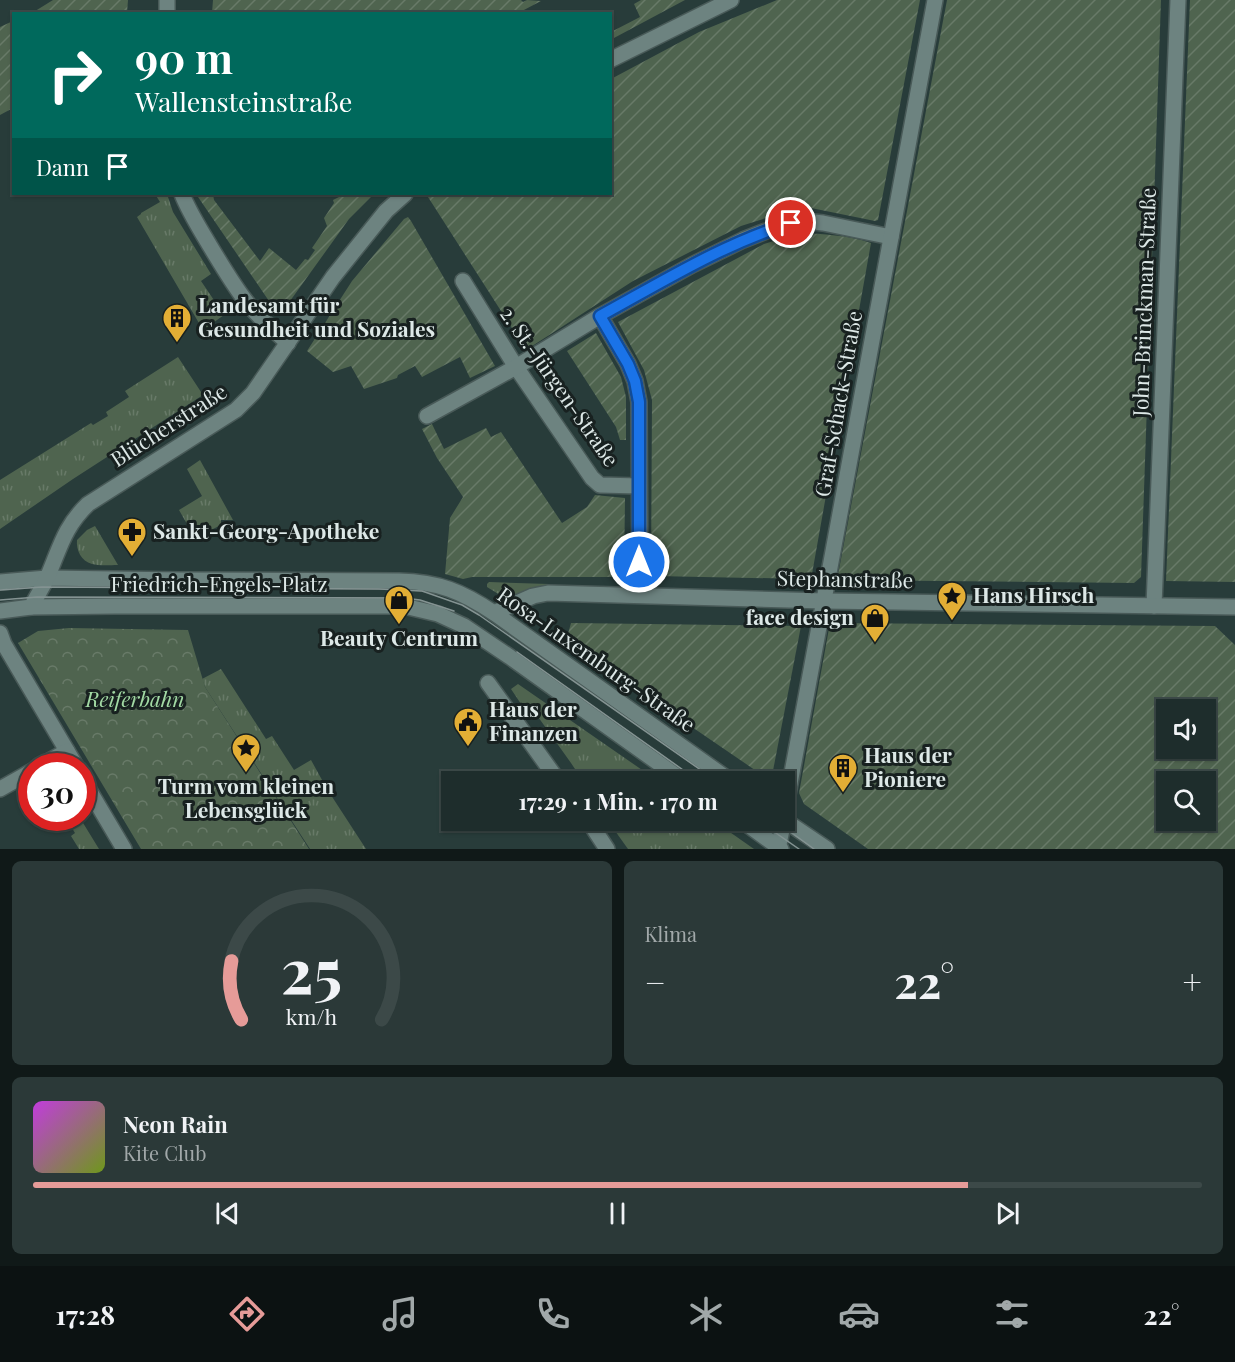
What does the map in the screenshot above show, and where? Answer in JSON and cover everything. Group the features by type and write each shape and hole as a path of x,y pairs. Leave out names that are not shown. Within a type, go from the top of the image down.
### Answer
{"street":[{"path":"612,59 731,0"},
{"name":"Graf-Schack-Straße","path":"793,771 935,0"},
{"name":"John-Brinckman-Straße","path":"1154,606 1178,0"},
{"path":"182,195 196,222 246,302 288,343"},
{"name":"Blücherstraße","path":"31,608 47,578 68,527 82,509 236,410 254,393 345,261 386,211 404,195"},
{"path":"427,416 516,367 600,316 742,240 791,223 804,221 823,222 891,237"},
{"name":"2. St.-Jürgen-Straße","path":"463,281 516,367 592,478 600,484 639,486"},
{"path":"600,316 628,364 635,381 639,402 640,594"},
{"name":"Friedrich-Engels-Platz","path":"0,582 47,578 399,581 431,584"},
{"name":"Rosa-Luxemburg-Straße","path":"431,584 459,593 494,613 717,771"},
{"name":"Stephanstraße","path":"494,613 533,596 548,593 824,601 1235,607"},
{"name":"Friedrich-Engels-Platz","path":"0,611 31,608 404,606 438,614 464,626 510,657 670,771"},
{"path":"0,633 4,644 67,752"},
{"path":"488,683 551,771"},
{"path":"0,789 18,779"},
{"path":"96,802 124,849"},
{"path":"795,826 827,849"},
{"path":"595,831 607,849"},
{"path":"756,831 779,848"},
{"name":"Graf-Schack-Straße","path":"779,848 782,831"}],"green space":[{"path":"53,0 128,0 127,12 34,12"},
{"path":"213,0 541,1 522,12 212,12"},
{"path":"641,0 685,0 614,38 612,31 640,17 634,4"},
{"path":"777,0 920,0 878,220 811,208 791,210 741,226 633,281 526,350 428,197 431,195 612,195 612,78 699,32"},
{"path":"947,0 1161,0 1141,577 1134,583 837,580"},
{"path":"1190,0 1235,0 1235,582 1166,581"},
{"path":"12,21 12,109 0,115 0,27"},
{"path":"156,195 167,195 173,212 211,274 201,281 224,315 203,330 137,217 160,202"},
{"path":"197,195 213,195 214,200 260,261 269,248 296,270 305,259 308,260 315,250 312,248 327,226 324,218 334,203 333,200 347,195 371,195 349,219 285,308 271,304"},
{"path":"408,217 495,366 470,378 460,357 422,377 415,366 398,375 397,378 364,389 351,366 333,372 307,351 352,281"},
{"path":"799,233 826,234 871,243 812,574 807,579 654,576 651,573 652,400 644,370 618,322 764,244"},
{"path":"596,333 621,377 626,397 626,440 620,440 616,427 567,351"},
{"path":"178,357 203,395 0,529 0,480 91,423 93,425 108,416 106,412 129,397 125,391"},
{"path":"432,424 444,449 486,428 491,437 501,432 562,523 587,507 595,495 625,498 624,577 472,577 463,579 445,574 450,518 463,497 437,458 422,429"},
{"path":"200,460 233,520 221,520 221,525 195,538 179,510 202,496 187,469"},
{"path":"95,526 118,565 92,564 80,555 77,540"},
{"path":"489,582 549,584 549,587 505,598 487,587"},
{"path":"571,623 801,626 773,771 756,771 566,641"},
{"path":"830,623 1215,626 1235,645 1235,849 868,849 804,804 799,793"},
{"name":"Reiferbahn","path":"69,628 188,630 205,687 309,849 141,849 96,774 96,753 84,753 18,643 38,631"},
{"path":"221,669 266,739 272,736 294,770 311,760 366,849 310,849 205,687 202,679"},
{"path":"518,684 644,771 576,771 531,707 525,710 511,689"},
{"path":"74,831 88,831 99,849 79,849 71,836 75,833"},
{"path":"615,831 728,831 754,849 628,849"}],"tram line":[{"path":"0,590 42,587 422,591 462,605 479,615 702,771"},
{"path":"0,600 37,597 404,598 420,600 454,611"},
{"path":"517,652 685,771"},
{"path":"773,831 799,849"},
{"path":"792,833 814,849"}],"place":[{"name":"Landesamt für Gesundheit und Soziales","path":"177,344"},
{"name":"Sankt-Georg-Apotheke","path":"132,558"},
{"name":"Hans Hirsch","path":"952,622"},
{"name":"Beauty Centrum","path":"399,626"},
{"name":"face design","path":"875,644"},
{"name":"Haus der Finanzen","path":"468,748"},
{"name":"Turm vom kleinen Lebensglück","path":"246,774"},
{"name":"Haus der Pioniere","path":"843,794"}],"route":[{"path":"639,562 639,402 635,381 628,364 600,316 742,240 791,223"}]}
